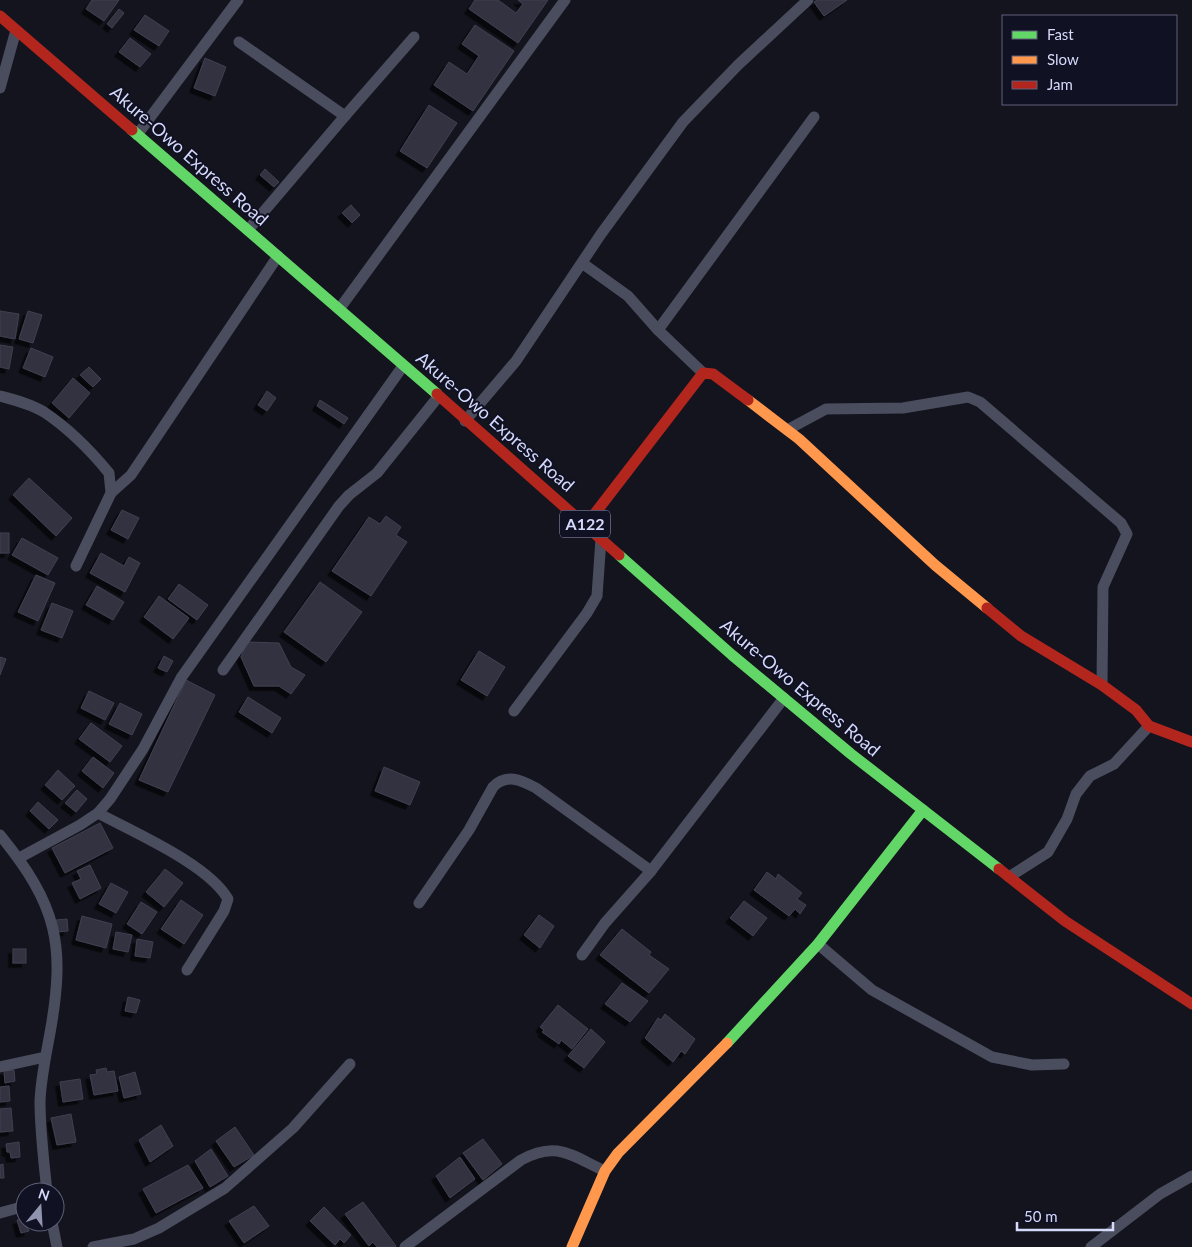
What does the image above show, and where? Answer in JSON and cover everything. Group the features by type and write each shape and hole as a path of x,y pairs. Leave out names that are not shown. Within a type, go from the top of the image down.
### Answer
{"main road":[{"name":"Akure-Owo Express Road","path":"0,16 340,308 465,421 586,525 732,655 851,754 1065,921 1192,1004"},
{"path":"586,525 703,373 713,374 787,430 858,492 935,565 1021,636 1102,685 1136,710 1149,726 1192,742"},
{"path":"572,1247 605,1171 618,1152 733,1037 818,944 923,810"}],"street":[{"path":"137,135 238,0"},
{"path":"340,308 566,0"},
{"path":"465,421 516,361 582,263 683,122 738,65 808,0"},
{"path":"0,88 16,30"},
{"path":"248,230 414,38"},
{"path":"239,42 345,116"},
{"path":"658,330 814,118"},
{"path":"76,566 111,493 131,475 278,256"},
{"path":"582,263 628,296 658,330 703,373"},
{"path":"19,858 98,813 110,799 143,749 186,670 403,366"},
{"path":"0,396 28,404 44,412 69,433 109,473 111,493"},
{"path":"223,670 339,506 349,494 377,473 438,397"},
{"path":"787,430 826,409 903,408 968,397 980,402 1121,523 1127,534 1103,587 1102,685"},
{"path":"514,711 597,596 601,539"},
{"path":"582,955 606,923 652,871 784,698"},
{"path":"1009,877 1048,852 1067,819 1076,794 1090,776 1114,764 1149,726"},
{"path":"419,903 469,830 493,787 498,782 510,778 521,780 536,788 652,871"},
{"path":"98,813 197,868 222,888 228,899 224,911 187,970"},
{"path":"0,835 19,858 46,904 57,940 57,978 40,1100 46,1182"},
{"path":"818,944 872,990 992,1057 1032,1065 1064,1064"},
{"path":"0,1067 45,1057"},
{"path":"93,1247 134,1240 159,1228 225,1188 288,1133 350,1064"},
{"path":"405,1247 521,1160 542,1150 556,1149 605,1171"},
{"path":"1091,1247 1160,1194 1192,1176"},
{"path":"0,1212 15,1208"},
{"path":"54,1232 57,1247"}],"building":[{"path":"92,0 119,0 104,21 86,9"},
{"path":"475,0 498,0 516,13 523,4 518,0 548,0 518,43 469,9"},
{"path":"817,0 847,0 824,16 814,2"},
{"path":"119,9 124,13 112,28 107,24"},
{"path":"145,15 169,31 159,46 134,30"},
{"path":"475,25 514,51 473,111 434,85 449,62 467,74 479,56 462,44"},
{"path":"130,38 151,54 140,67 119,52"},
{"path":"205,58 226,67 215,96 194,88"},
{"path":"429,105 457,123 427,168 400,151"},
{"path":"265,169 279,182 274,187 260,175"},
{"path":"351,205 360,215 352,223 342,213"},
{"path":"0,311 19,314 15,339 0,336"},
{"path":"28,311 42,315 33,343 19,339"},
{"path":"0,345 13,347 9,369 0,367"},
{"path":"31,348 53,357 45,377 23,368"},
{"path":"89,367 101,379 93,387 80,375"},
{"path":"73,378 90,393 69,418 52,403"},
{"path":"267,391 276,398 267,411 258,405"},
{"path":"320,400 348,418 344,424 317,406"},
{"path":"29,478 72,518 56,536 13,495"},
{"path":"122,510 139,518 128,539 111,530"},
{"path":"386,516 401,527 396,535 407,542 371,596 332,571 369,517 380,524"},
{"path":"0,533 9,533 9,553 0,553"},
{"path":"22,538 58,558 48,575 12,555"},
{"path":"101,553 124,566 129,557 140,563 125,592 90,573"},
{"path":"36,575 55,583 38,621 18,612"},
{"path":"320,582 362,612 326,662 284,632"},
{"path":"179,584 208,605 197,620 168,599"},
{"path":"97,586 124,602 113,620 86,605"},
{"path":"159,596 189,618 173,639 144,617"},
{"path":"52,603 73,611 62,638 41,630"},
{"path":"247,642 279,643 291,667 305,675 291,694 279,686 254,686 241,657"},
{"path":"479,651 505,667 487,696 461,680"},
{"path":"164,656 173,661 167,672 158,668"},
{"path":"0,657 6,659 0,675"},
{"path":"186,680 215,695 168,792 139,780"},
{"path":"89,691 114,703 105,720 81,708"},
{"path":"248,697 281,718 272,733 239,712"},
{"path":"120,703 142,714 132,735 109,724"},
{"path":"91,723 122,746 110,762 79,739"},
{"path":"93,757 114,773 103,788 82,771"},
{"path":"384,767 420,782 410,805 375,791"},
{"path":"58,770 75,786 62,800 45,785"},
{"path":"77,790 87,799 76,812 65,803"},
{"path":"38,802 58,820 49,829 30,811"},
{"path":"100,823 113,848 65,873 52,848"},
{"path":"90,865 101,888 80,899 72,883 81,879 77,871"},
{"path":"165,869 183,883 164,907 146,892"},
{"path":"767,872 776,879 778,874 802,893 797,899 806,905 800,914 795,909 789,916 754,890"},
{"path":"111,883 128,892 116,913 99,904"},
{"path":"181,900 203,915 184,944 161,929"},
{"path":"744,901 767,918 753,936 730,918"},
{"path":"141,902 157,912 142,934 127,924"},
{"path":"539,915 554,926 540,948 524,935"},
{"path":"82,916 112,924 106,948 76,940"},
{"path":"67,919 68,931 57,932 56,920"},
{"path":"622,929 651,952 649,955 669,969 649,993 600,955"},
{"path":"116,932 132,935 128,952 113,949"},
{"path":"137,939 153,942 150,958 135,956"},
{"path":"13,949 26,949 26,963 13,963"},
{"path":"622,983 648,1001 630,1022 605,1004"},
{"path":"128,997 140,1000 136,1013 125,1011"},
{"path":"558,1005 588,1029 572,1049 561,1040 559,1044 542,1032 544,1030 540,1027"},
{"path":"665,1014 695,1039 685,1054 681,1051 673,1062 645,1038 658,1018 661,1020"},
{"path":"591,1029 605,1042 584,1068 568,1056"},
{"path":"106,1068 107,1072 114,1071 118,1091 94,1095 90,1075 97,1074 96,1070"},
{"path":"14,1070 15,1081 5,1083 4,1071"},
{"path":"135,1072 141,1094 124,1098 119,1077"},
{"path":"80,1079 83,1099 63,1102 60,1082"},
{"path":"9,1086 10,1101 0,1102 0,1087"},
{"path":"11,1108 13,1131 0,1132 0,1109"},
{"path":"71,1114 76,1142 57,1145 51,1118"},
{"path":"161,1125 173,1146 150,1162 139,1140"},
{"path":"235,1127 254,1155 234,1167 216,1141"},
{"path":"483,1139 502,1164 483,1180 463,1153"},
{"path":"19,1142 20,1157 11,1158 10,1152 7,1152 6,1144"},
{"path":"211,1149 228,1176 210,1187 195,1161"},
{"path":"460,1157 475,1179 450,1198 436,1176"},
{"path":"3,1164 4,1178 0,1178 0,1165"},
{"path":"188,1165 203,1188 156,1213 143,1189"},
{"path":"363,1202 395,1247 377,1247 373,1242 369,1246 345,1214"},
{"path":"254,1206 269,1226 244,1243 229,1221"},
{"path":"324,1207 351,1235 344,1243 340,1239 335,1245 310,1221"}],"traffic: fast":[{"path":"132,130 437,394"},
{"path":"619,555 732,655 851,754 999,869"},
{"path":"727,1043 818,944 923,810"}],"traffic: slow":[{"path":"748,400 799,439 935,565 987,608"},
{"path":"572,1247 605,1171 618,1153 727,1043"}],"traffic: jam":[{"path":"0,16 132,130"},
{"path":"586,525 703,373 713,374 748,400"},
{"path":"437,394 619,555"},
{"path":"987,608 1021,636 1102,685 1136,710 1149,726 1192,742"},
{"path":"999,869 1065,921 1192,1004"}]}
